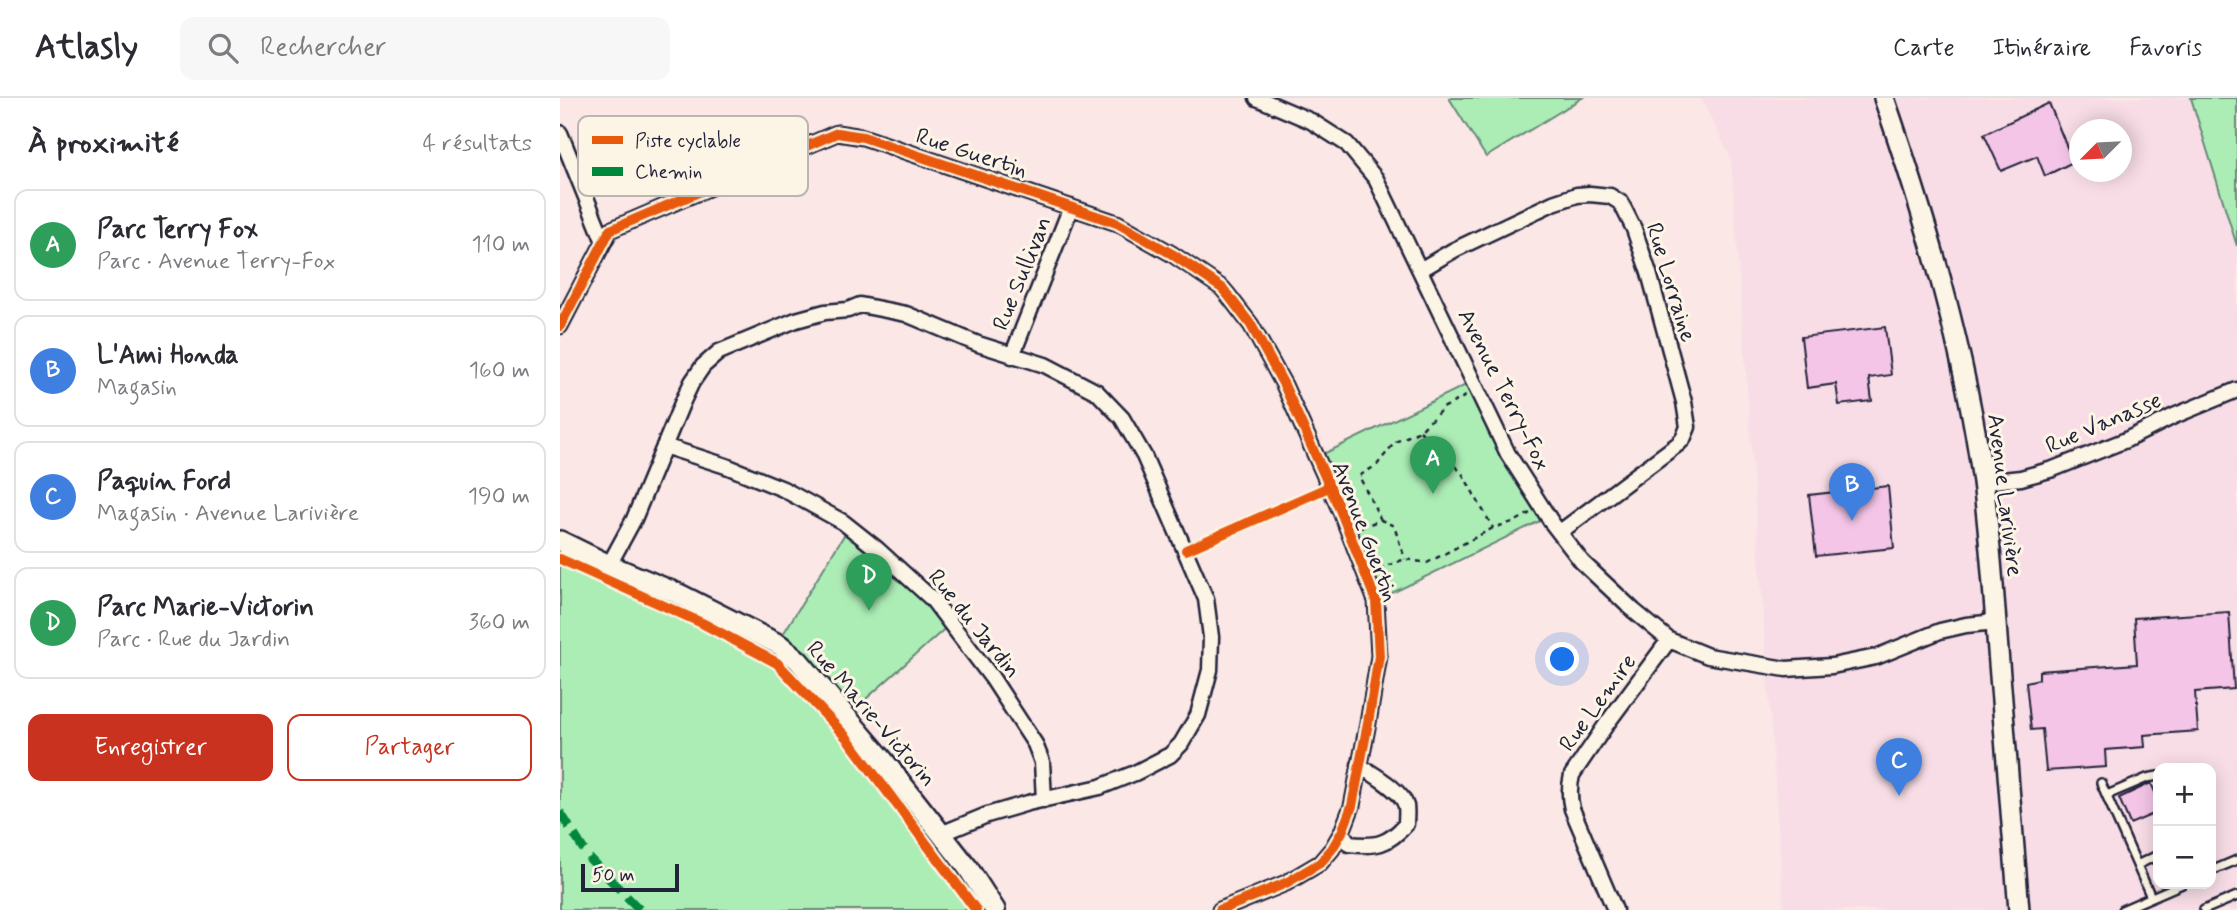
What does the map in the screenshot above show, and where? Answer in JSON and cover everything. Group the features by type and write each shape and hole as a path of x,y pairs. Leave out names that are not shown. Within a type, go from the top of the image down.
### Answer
{"main road":[{"name":"Avenue Larivière","path":"1884,98 1948,306 1983,482 2019,910"},
{"name":"Rue Marie-Victorin","path":"560,541 679,594 780,645 847,716 968,867 995,910"}],"street":[{"name":"Avenue Terry-Fox","path":"1257,98 1311,121 1347,144 1376,179 1508,454 1541,506 1582,562 1669,640 1719,658 1786,668 1820,667 1876,657 1940,631 1996,622"},
{"path":"560,133 578,178"},
{"name":"Rue Guertin","path":"808,146 837,134 863,137 1071,207"},
{"name":"Rue Lorraine","path":"1420,270 1454,250 1552,203 1577,195 1610,196 1621,203 1627,213 1649,273 1684,402 1688,427 1678,444 1560,533"},
{"path":"585,196 604,242"},
{"name":"Rue Guertin","path":"560,326 610,230 690,196"},
{"name":"Rue Sullivan","path":"1012,356 1071,207"},
{"name":"Avenue Guertin","path":"1071,207 1126,228 1172,254 1222,288 1228,295 1251,325 1284,385 1376,601 1379,656 1352,806 1342,832 1320,863 1286,883 1220,910"},
{"path":"609,565 634,519 692,382 703,366 719,352 796,320 825,312 848,310 860,305 906,314 978,344 1045,365 1102,396 1122,418 1144,456 1206,599 1211,637 1210,670 1198,715 1181,744 1170,755 1135,773 1100,787 987,815 941,834"},
{"name":"Rue Vanasse","path":"1983,482 2021,478 2053,469 2126,440 2174,416 2237,390"},
{"name":"Rue du Jardin","path":"664,446 726,466 783,489 843,522 932,599 992,678 1035,744 1042,762 1044,800"},
{"name":"Rue Lemire","path":"1615,910 1572,809 1570,783 1572,775 1608,722 1669,640"},
{"path":"1342,832 1349,844 1377,845 1388,841 1406,824 1406,805 1402,799 1391,787 1359,765"}],"lane":[{"path":"2107,795 2153,777"},
{"path":"2101,783 2151,897"},
{"path":"2137,865 2153,857"},
{"path":"2216,869 2237,860"},
{"path":"2122,910 2170,889"},
{"path":"2204,910 2237,896"}],"path":[{"path":"1405,559 1394,526 1381,520 1359,476 1377,465 1395,442 1420,431 1443,408 1478,389"},
{"path":"1420,431 1462,473 1493,528"},
{"path":"1366,575 1405,559 1427,563 1493,528 1516,521 1541,506"},
{"path":"1348,531 1381,520"}],"shaded area":[{"path":"1701,98 2191,98 2237,246 2237,910 1784,910 1731,158"}],"green space":[{"path":"1449,98 1582,98 1486,157"},
{"path":"2191,98 2237,98 2237,246"},
{"path":"1474,381 1548,517 1376,601 1315,458"},
{"path":"849,527 950,624 847,716 995,910 560,910 560,541 777,644"}],"building":[{"path":"2049,103 2069,152 2069,164 2045,176 2037,156 2001,171 1984,134"},
{"path":"1885,327 1891,375 1869,378 1872,401 1839,405 1836,384 1807,388 1801,337"},
{"path":"1888,486 1894,548 1816,556 1809,495"},
{"path":"2229,612 2234,689 2195,692 2198,731 2144,735 2145,747 2105,750 2106,767 2046,771 2042,729 2031,730 2026,682 2039,679 2039,671 2137,664 2134,618"},
{"path":"2151,783 2153,814 2130,824 2119,798"}],"marked path":[{"path":"560,812 589,858 640,910"}],"cycle path":[{"path":"808,145 837,133 863,137 1117,223 1172,254 1222,288 1251,325 1284,385 1341,512 1376,601 1379,656 1352,806 1332,849 1320,863 1286,883 1220,910"},
{"path":"560,326 610,230 690,196"},
{"path":"1186,550 1329,487"},
{"path":"560,559 702,623 777,663 847,738 976,910"}],"place":[{"name":"Parc Terry Fox","path":"1433,494"},
{"name":"L'Ami Honda","path":"1852,521"},
{"name":"Parc Marie-Victorin","path":"869,611"},
{"name":"Paquin Ford","path":"1899,796"}]}
